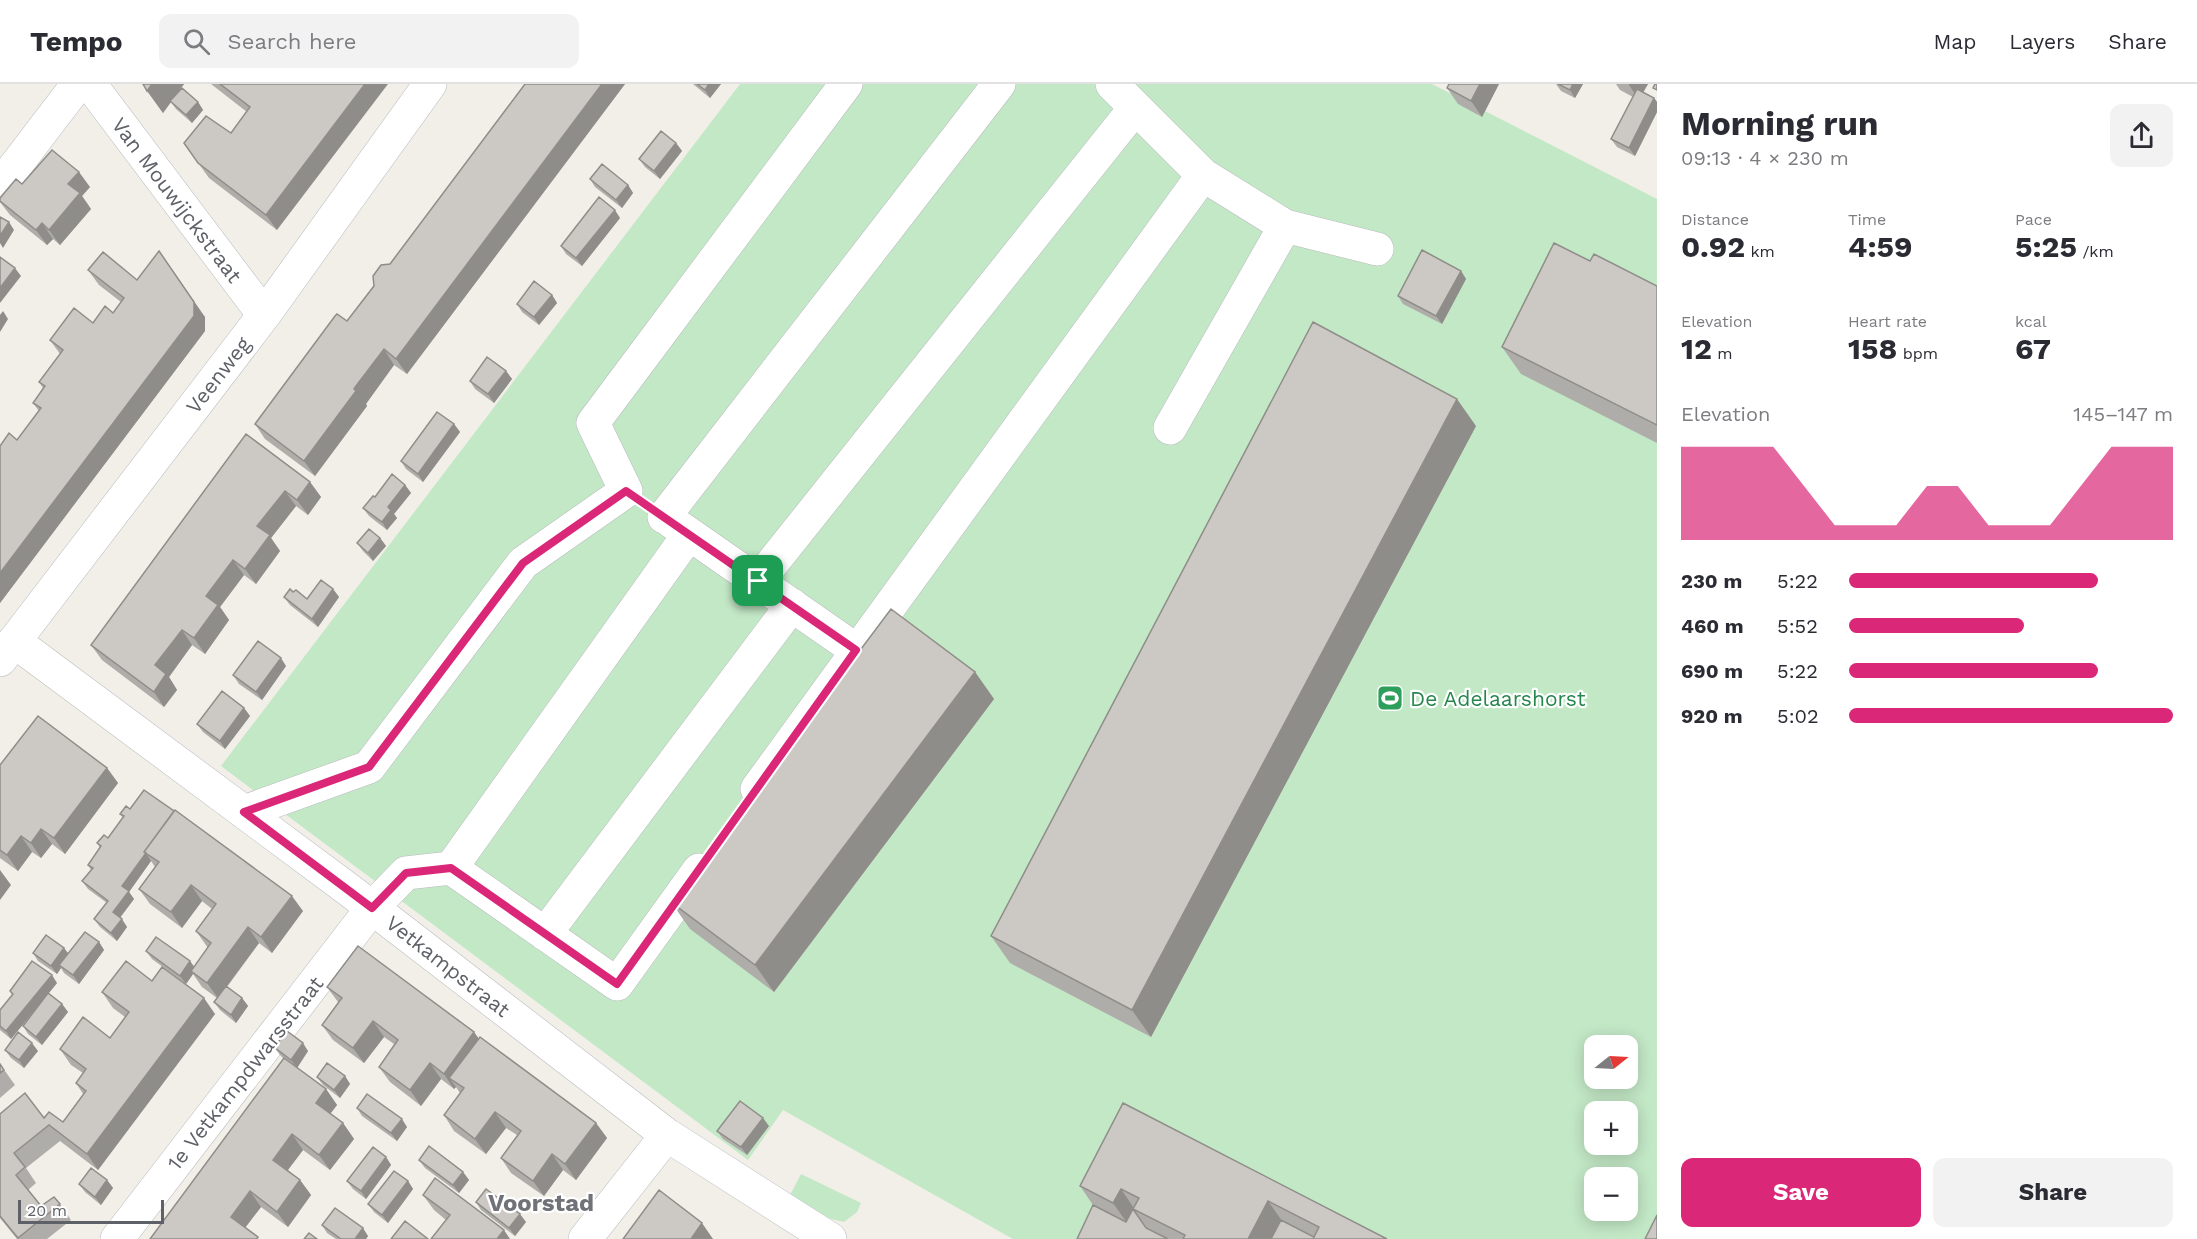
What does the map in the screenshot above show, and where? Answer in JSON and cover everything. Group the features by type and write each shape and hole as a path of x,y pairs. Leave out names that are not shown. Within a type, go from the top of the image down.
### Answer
{"street":[{"path":"0,186 78,84"},
{"name":"Van Mouwijckstraat","path":"90,84 264,315"},
{"name":"Veenweg","path":"7,651 264,315 430,84"},
{"path":"846,84 593,423 626,491 856,650"},
{"path":"713,850 617,984 451,868 677,525 999,84"},
{"path":"1112,84 1203,175 1285,226 1377,249"},
{"path":"758,581 1135,108"},
{"path":"740,812 1203,175"},
{"path":"1170,428 1285,226"},
{"path":"244,812 369,767 523,563 626,491"},
{"path":"546,934 792,605"},
{"name":"Vetkampstraat","path":"7,651 244,812 667,1135 830,1239"},
{"name":"1e Vetkampdwarsstraat","path":"117,1239 372,908 406,873 451,868"},
{"path":"585,1239 667,1135"}],"green space":[{"path":"740,84 1432,84 1657,199 1657,1239 1013,1239 783,1110 748,1160 221,766"},
{"path":"801,1174 861,1203 857,1212 844,1222 831,1219 789,1197"}],"building":[{"path":"143,84 152,84 147,91"},
{"path":"220,84 365,84 266,215 198,163 184,143 206,116 231,133 250,107"},
{"path":"525,84 602,84 396,359 384,349 304,461 255,424 335,316 337,314 347,321 374,286 373,276 381,265 390,264"},
{"path":"697,84 709,84 705,90"},
{"path":"1449,84 1480,84 1471,101 1447,88"},
{"path":"1558,84 1573,84 1570,90"},
{"path":"182,88 198,102 186,115 170,101"},
{"path":"1637,89 1654,98 1629,148 1611,139"},
{"path":"661,131 676,143 654,171 639,159"},
{"path":"52,150 79,172 68,184 80,193 49,230 42,223 36,230 0,201 0,198 16,179 22,184"},
{"path":"602,164 628,185 616,200 590,179"},
{"path":"599,197 615,210 576,258 561,246"},
{"path":"0,217 9,222 0,236"},
{"path":"1554,243 1590,261 1594,254 1657,286 1657,425 1502,347"},
{"path":"1422,250 1461,271 1436,316 1398,296"},
{"path":"159,251 194,302 194,316 0,573 0,446 9,433 17,440 41,408 33,403 45,386 39,382 63,350 50,340 74,308 93,323 105,306 113,313 124,298 88,270 103,252 137,280"},
{"path":"0,257 15,268 0,288"},
{"path":"534,281 552,295 534,317 517,304"},
{"path":"1313,322 1457,399 1132,1010 991,936"},
{"path":"487,357 506,371 488,394 470,381"},
{"path":"437,412 454,424 418,474 401,461"},
{"path":"246,434 310,482 297,500 285,491 257,526 270,535 245,569 233,560 206,596 218,605 194,638 182,630 155,665 166,674 154,692 91,645"},
{"path":"392,474 405,485 388,507 391,510 382,522 363,508 373,496 375,497"},
{"path":"369,529 380,538 368,553 357,543"},
{"path":"321,580 333,589 312,619 284,597 290,589 293,592 296,590 307,599"},
{"path":"891,609 975,672 755,965 671,902"},
{"path":"258,641 281,658 256,692 233,675"},
{"path":"222,691 244,708 220,741 197,724"},
{"path":"38,716 107,768 54,838 41,829 31,843 21,836 7,855 0,850 0,765"},
{"path":"144,790 174,811 122,886 129,891 113,912 122,919 111,933 94,919 108,901 82,881 93,868 88,865 101,846 97,843 104,835 108,838 124,816 120,814 126,806 130,809"},
{"path":"175,810 292,896 261,937 248,927 207,983 191,971 211,943 196,931 216,904 191,885 171,912 139,889 159,862 144,852"},
{"path":"85,932 99,942 73,975 59,965"},
{"path":"46,935 64,948 51,966 33,953"},
{"path":"156,937 190,961 180,976 146,951"},
{"path":"358,946 474,1032 444,1074 430,1063 410,1090 379,1067 398,1040 373,1021 353,1048 322,1025 342,998 327,987"},
{"path":"32,961 52,975 6,1031 0,1026 0,1010 13,994 10,991"},
{"path":"126,961 152,981 162,967 204,998 87,1154 49,1125 14,1153 25,1167 16,1175 41,1206 54,1197 60,1204 18,1238 0,1216 0,1114 25,1093 44,1118 49,1112 63,1122 86,1091 76,1083 86,1069 60,1049 83,1017 110,1038 129,1012 102,992"},
{"path":"226,986 242,998 231,1015 214,1002"},
{"path":"48,993 62,1004 36,1037 23,1026"},
{"path":"287,1031 303,1043 291,1060 274,1047"},
{"path":"18,1032 32,1043 19,1060 5,1050"},
{"path":"480,1037 596,1123 565,1164 552,1154 533,1181 501,1158 521,1131 508,1121 495,1112 475,1139 444,1115 464,1088 449,1078"},
{"path":"284,1058 326,1089 316,1103 343,1123 319,1155 292,1134 273,1160 300,1180 277,1212 250,1191 231,1217 258,1237 256,1239 150,1239"},
{"path":"327,1063 345,1076 334,1090 317,1077"},
{"path":"367,1094 402,1119 391,1133 357,1108"},
{"path":"740,1101 763,1118 741,1147 717,1131"},
{"path":"1123,1103 1387,1239 1313,1239 1319,1227 1268,1201 1248,1239 1183,1239 1185,1235 1133,1209 1139,1198 1121,1189 1113,1203 1080,1186"},
{"path":"429,1146 463,1172 453,1185 419,1160"},
{"path":"373,1147 386,1157 361,1191 347,1181"},
{"path":"91,1168 107,1180 95,1197 79,1184"},
{"path":"394,1171 408,1181 382,1215 368,1204"},
{"path":"435,1178 504,1230 497,1239 431,1239 450,1215 423,1195"},
{"path":"486,1189 520,1214 509,1228 476,1202"},
{"path":"659,1190 702,1223 691,1239 623,1239"},
{"path":"1093,1205 1126,1222 1133,1209 1146,1228 1168,1239 1077,1239"},
{"path":"335,1208 363,1228 355,1239 341,1239 322,1225"},
{"path":"1657,1215 1657,1239 1645,1239"},
{"path":"1281,1220 1314,1237 1313,1239 1271,1239"},
{"path":"405,1221 428,1239 391,1239"},
{"path":"309,1233 317,1239 304,1239"}],"place":[{"name":"De Adelaarshorst","path":"1390,698"}],"district":[{"name":"Voorstad","path":"541,1203"}],"route":[{"path":"626,491 758,581 856,650 617,984 451,868 406,873 372,908 244,812 369,767 523,563 626,491"}]}
